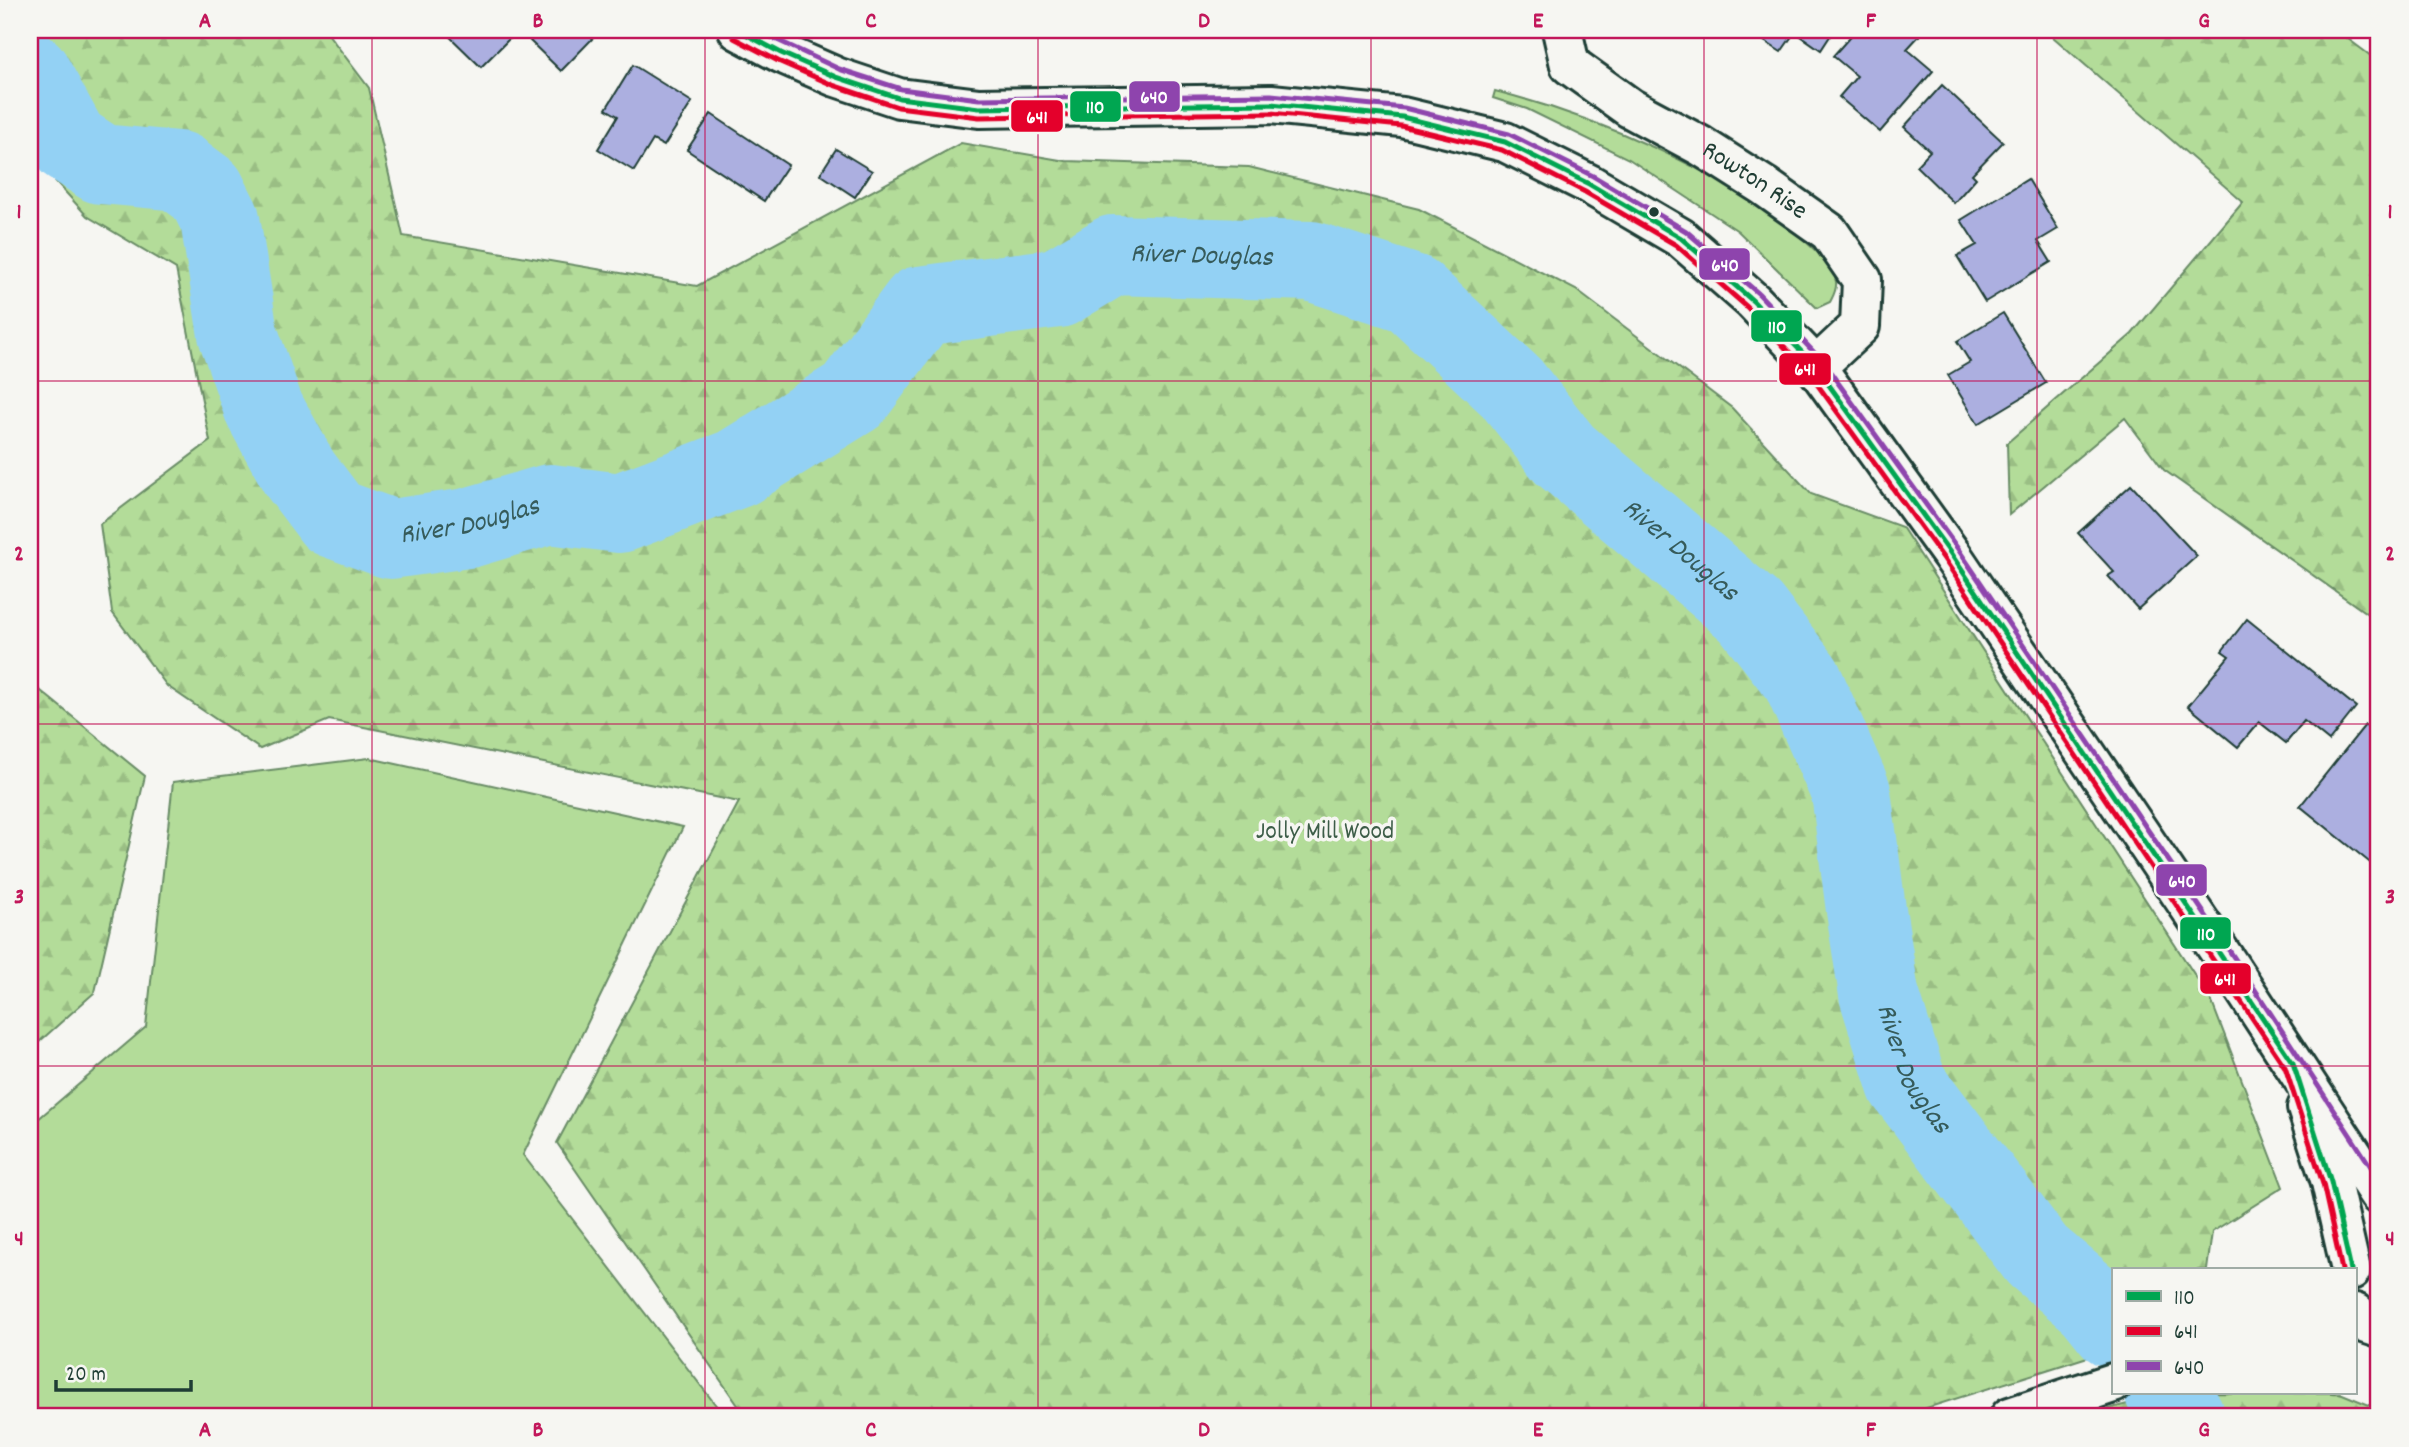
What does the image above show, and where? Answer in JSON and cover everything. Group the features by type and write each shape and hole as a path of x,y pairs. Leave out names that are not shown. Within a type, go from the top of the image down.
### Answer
{"main road":[{"path":"738,30 781,53 836,77 900,97 979,108 1271,104 1402,117 1505,142 1589,184 1681,238 1753,301 1816,367 1951,554 2379,1195"},
{"name":"Rowton Rise","path":"1562,30 1570,65 1630,107 1701,146 1764,186 1829,232 1861,280 1860,326 1816,367"},
{"path":"2293,1063 2331,1182 2352,1268"},
{"path":"2355,1268 2370,1257 2379,1255"},
{"path":"2010,1417 2104,1386"}],"green space":[{"name":"Jolly Mill Wood","path":"30,30 325,30 369,88 403,236 697,286 961,143 1066,161 1249,167 1419,209 1576,290 1732,408 1811,494 1902,527 2211,1000 2283,1187 2212,1232 2207,1268 2112,1268 2112,1349 1898,1417 746,1417 557,1143 739,802 329,720 260,749 167,686 112,612 100,524 210,441 176,269 87,216 30,153"},
{"path":"2045,30 2336,30 2379,62 2379,622 2164,470 2125,418 2009,515 2007,443 2132,334 2243,202"},
{"path":"1495,91 1616,131 1699,170 1738,192 1774,216 1824,259 1836,282 1830,302 1817,308 1738,231 1629,159 1527,109 1493,98"},
{"path":"30,682 145,776 95,992 30,1050"},
{"path":"369,758 683,827 523,1155 725,1417 30,1417 30,1126 146,1027 173,782"},
{"path":"2165,1394 2342,1394 2379,1409 2379,1417 2088,1417 2089,1414"}],"building":[{"path":"443,30 518,30 481,67"},
{"path":"541,30 588,30 594,37 561,71 530,41"},
{"path":"1747,30 1834,30 1821,50 1795,32 1781,52"},
{"path":"1856,30 1912,30 1919,36 1907,49 1933,71 1880,132 1839,97 1857,76 1833,56"},
{"path":"633,65 692,102 664,146 653,140 634,171 598,149 618,116 606,109"},
{"path":"1942,85 2003,142 1972,174 1976,178 1954,203 1916,166 1930,151 1904,127"},
{"path":"711,114 788,165 764,201 687,150"},
{"path":"836,149 872,171 855,197 820,174"},
{"path":"2028,179 2058,229 2038,241 2051,262 1985,302 1957,256 1977,245 1961,220"},
{"path":"2003,313 2046,383 1978,424 1948,375 1970,362 1957,341"},
{"path":"2131,485 2197,556 2138,609 2108,576 2114,572 2078,533"},
{"path":"2247,619 2356,707 2329,741 2304,721 2286,743 2259,722 2238,747 2188,706 2229,656 2222,651"},
{"path":"2365,725 2379,737 2379,870 2300,806"}],"waterway":[{"name":"River Douglas","path":"30,72 69,143 101,164 179,171 206,191 220,219 238,334 264,409 299,473 333,518 391,539 468,528 550,504 620,513 737,468 853,396 920,306 1058,288 1113,255 1311,261 1412,294 1511,387 1564,454 1750,612 1802,679 1851,792 1879,994 1907,1084 2037,1256 2093,1303 2112,1327"},
{"name":"River Douglas","path":"2166,1394 2185,1417"}],"transit line":[{"name":"110","path":"738,30 781,53 836,77 899,98 979,108 1271,104 1402,117 1505,142 1589,184 1681,238 1753,301 1816,367 1951,554 2293,1063 2331,1182 2351,1268"},
{"name":"640","path":"756,30 839,69 901,89 979,99 1271,95 1404,108 1509,134 1593,176 1686,231 1759,294 1823,362 1958,549 2233,956 2379,1179"},
{"name":"641","path":"734,38 833,85 898,107 979,117 1271,113 1401,126 1502,150 1585,192 1676,245 1747,307 1809,373 1944,559 2285,1067 2323,1184 2342,1268"}]}
